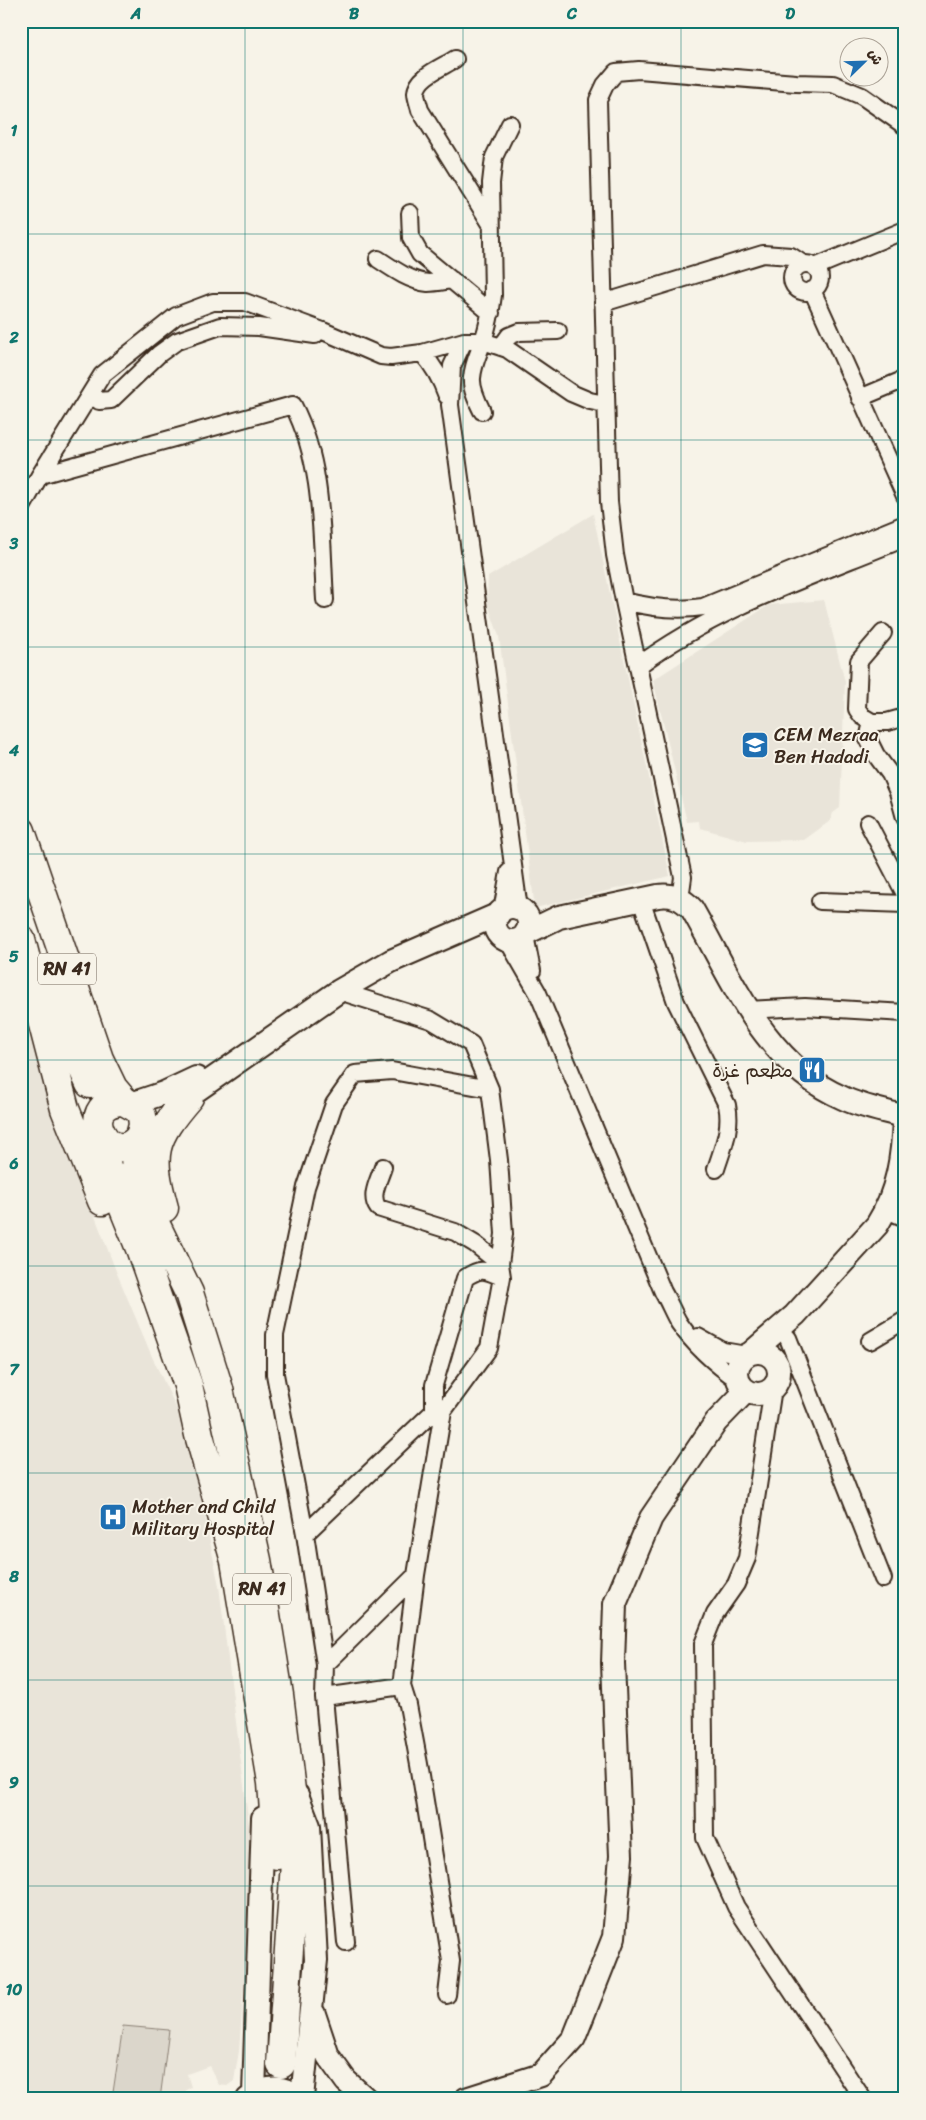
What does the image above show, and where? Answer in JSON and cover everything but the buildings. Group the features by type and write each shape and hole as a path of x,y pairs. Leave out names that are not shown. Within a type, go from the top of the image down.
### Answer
{"highway":[{"name":"RN 41","path":"21,831 99,1059 113,1088 135,1116 136,1171 138,1179 154,1221 190,1293 220,1389 259,1570 279,1695 280,1776"},
{"name":"RN 41","path":"21,931 97,1099 99,1124 107,1167 141,1251 188,1385 235,1561 280,1776 294,1814 295,1863 277,2065"},
{"path":"21,940 65,1109 151,1331 185,1397 200,1435"},
{"path":"189,1097 168,1122 154,1156 156,1179 190,1293"},
{"path":"109,1104 135,1116 138,1139 124,1146 109,1143 99,1124 109,1104"}],"street":[{"path":"456,59 426,76 419,85 416,94 420,110 492,226"},
{"path":"680,899 683,877 624,601 615,555 609,502 598,100 605,84 616,72 639,70 796,83 833,84 862,96 905,126"},
{"path":"482,411 475,394 472,379 474,364 491,313 493,295 491,183 494,157 510,124"},
{"path":"410,213 411,238 415,248 491,313"},
{"path":"603,303 763,254 791,256 809,266 818,271 820,280 812,290 804,292 794,284 793,272 809,266 905,230"},
{"path":"378,259 417,280 429,283 452,280"},
{"path":"812,290 904,498"},
{"path":"21,509 102,376 176,316 213,302 245,302 340,338 381,356 391,357 422,353 464,341 483,341 507,349 571,393 590,401 605,404"},
{"path":"91,393 99,401 111,400 177,341 220,326 259,327 340,338"},
{"path":"501,347 510,336 519,332 558,331"},
{"path":"464,341 452,366 450,406 496,734 511,862 513,924 538,993 649,1261 678,1322 702,1351 742,1371"},
{"path":"422,353 432,363 450,406"},
{"path":"860,398 905,379"},
{"path":"40,475 293,405 302,423 318,482 325,600"},
{"path":"624,601 651,608 685,610 703,607 905,525 905,529"},
{"path":"638,666 667,645 742,605 895,542 905,540"},
{"path":"883,633 859,661 858,709 862,716 872,722 887,722 905,717"},
{"path":"872,722 868,739 876,755 890,774 898,792 905,818"},
{"path":"868,823 905,894"},
{"path":"135,1116 189,1097 269,1038 339,991 391,961 435,942 481,935 541,916 559,917 665,895 680,899 692,909 748,1010 786,1058 810,1078 843,1098 904,1117 904,1149 895,1186 896,1214 868,1237 742,1371 716,1422 651,1518 615,1604 613,1663 621,1856 614,1937 574,2038 542,2075 466,2099"},
{"path":"641,900 676,1002 727,1105 729,1114 728,1132 716,1169"},
{"path":"820,901 905,904"},
{"path":"305,1534 439,1411 489,1348 501,1270 504,1234 499,1160 490,1089 471,1044 432,1020 339,991"},
{"path":"748,1010 805,1007 905,1014"},
{"path":"135,1116 179,1087 269,1038"},
{"path":"346,1942 324,1697 325,1665 305,1534 275,1374 275,1335 306,1187 334,1104 355,1074 392,1071 490,1089"},
{"path":"384,1167 374,1194 375,1204 378,1208 454,1232 474,1244 501,1270"},
{"path":"447,1995 451,1961 419,1764 408,1705 402,1686 439,1411 434,1385 465,1278 472,1273 486,1270 501,1270"},
{"path":"795,1314 776,1379 747,1558 736,1584 716,1614 702,1644 705,1838 736,1908 863,2099"},
{"path":"870,1341 905,1320"},
{"path":"678,1322 722,1351 742,1371 760,1394 776,1379 776,1362 766,1353 742,1371"},
{"path":"788,1338 883,1579"},
{"path":"325,1665 416,1575"},
{"path":"324,1697 402,1686"},
{"path":"251,2096 277,2065 311,2006 316,1960 309,1826 304,1810 280,1776"},
{"path":"311,2006 328,2056 346,2081 366,2099"},
{"path":"277,2065 302,2098"},
{"path":"251,2096 263,2090 279,2088 294,2092 302,2098"}],"shaded area":[{"path":"593,514 670,876 535,908 499,636 487,602 488,577"},
{"name":"CEM Mezraa Ben Hadadi","path":"824,600 845,682 840,808 833,813 830,821 804,840 747,841 700,828 699,821 687,822 653,680 769,605"},
{"name":"Mother and Child Military Hospital","path":"21,991 79,1175 153,1359 184,1424 191,1448 219,1586 251,1842 248,1928 239,2051 234,2081 227,2086 219,2085 209,2066 187,2074 191,2087 186,2090 189,2099 21,2099"},
{"path":"123,2026 169,2030 160,2099 112,2099"}],"tunnel":[{"path":"266,2099 268,2061"}],"place":[{"name":"CEM Mezraa Ben Hadadi","path":"755,745"},
{"name":"مطعم غزة","path":"812,1070"},
{"name":"Mother and Child Military Hospital","path":"113,1517"}]}
